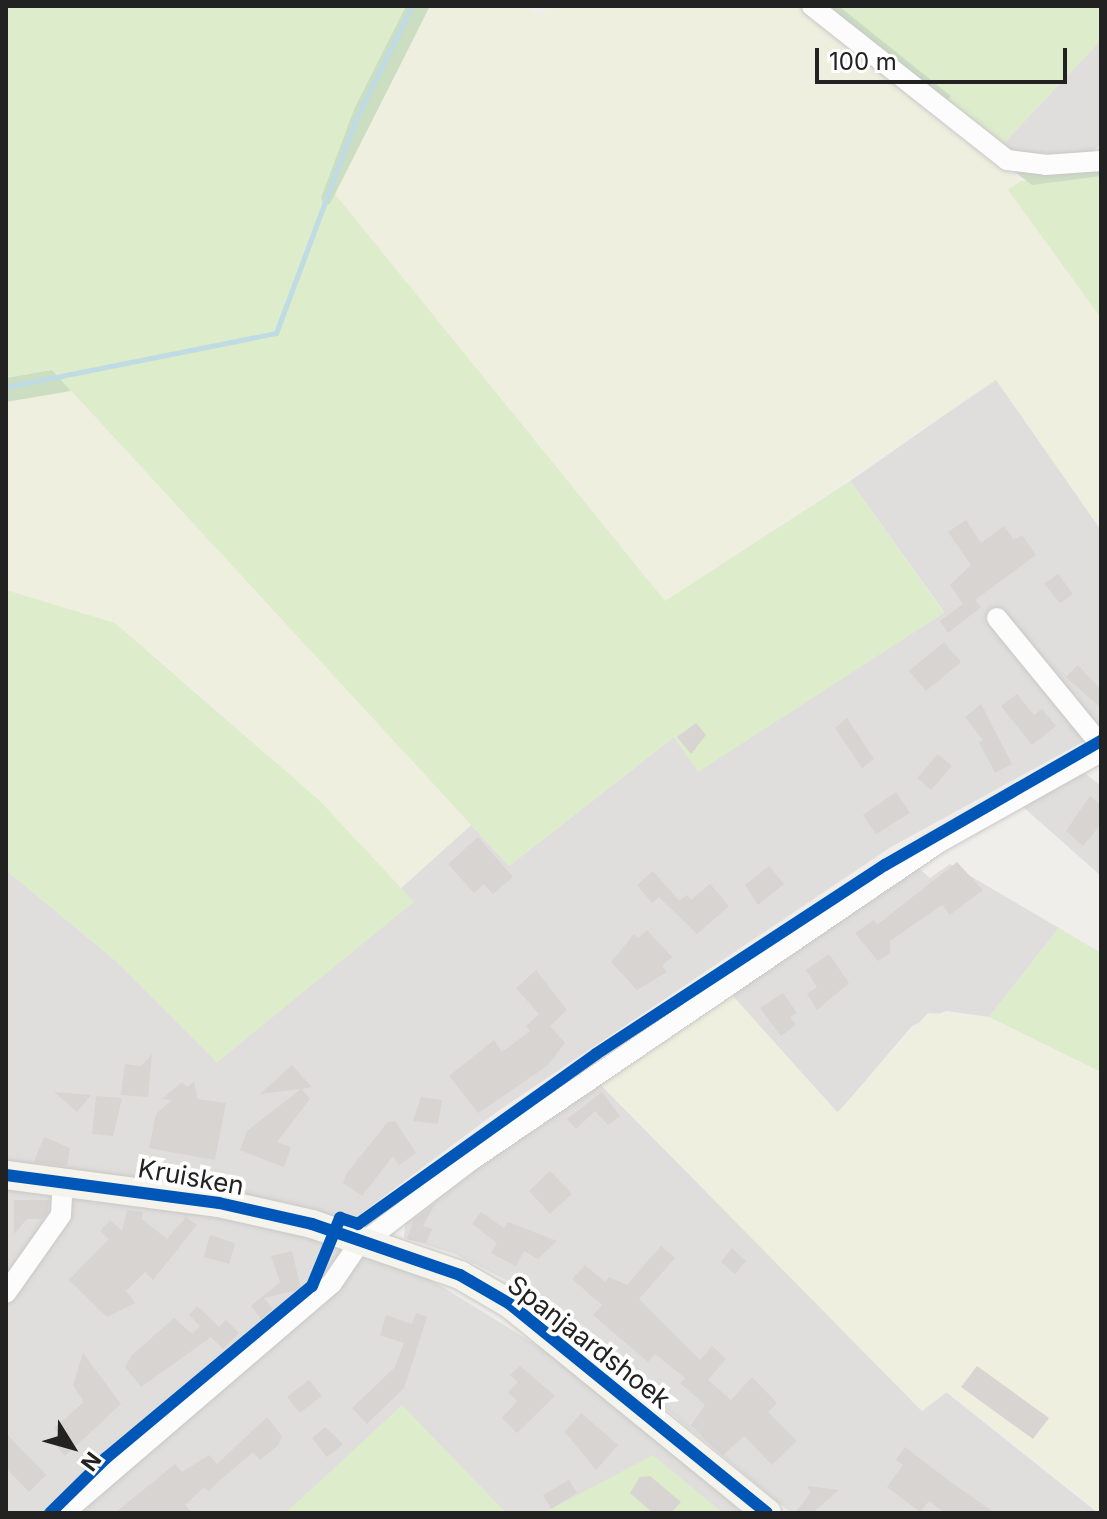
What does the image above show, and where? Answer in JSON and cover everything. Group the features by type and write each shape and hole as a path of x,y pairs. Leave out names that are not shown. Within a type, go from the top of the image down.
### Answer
{"street":[{"path":"812,6 1007,160 1045,165 1101,161"},
{"path":"997,618 1101,745"},
{"path":"64,1513 332,1283 364,1242 473,1159 871,887 1101,752"},
{"name":"Kruisken","path":"6,1175 63,1180 219,1203 364,1242"},
{"path":"6,1293 61,1215 63,1180"},
{"name":"Spanjaardshoek","path":"364,1242 460,1275 510,1304 767,1513"}],"shaded area":[{"path":"1101,40 1101,144 1090,154 1040,159 999,148"},
{"path":"996,379 1101,530 1101,732 891,847 498,1111 362,1213 387,1233 375,1259 425,1276 586,1376 743,1513 506,1513 402,1406 286,1513 6,1513 6,870 116,961 217,1062 413,902 401,888 471,825 509,866 674,737 698,771 944,612 850,481"},
{"path":"1082,771 1101,786 1101,876 1021,805"},
{"path":"950,864 1059,928 989,1017 946,1011 912,1026 838,1113 731,994 916,866 930,878"},
{"path":"599,1083 921,1410 946,1392 1098,1513 791,1513 518,1286 455,1254 404,1238 406,1218"}],"green space":[{"path":"6,6 406,6 355,107 330,204 335,194 665,601 850,481 944,613 698,772 674,737 509,866 52,370 6,378"},
{"path":"406,6 430,6 330,204 324,205 321,198 355,107"},
{"path":"430,6 527,6 537,16 553,6 803,6 886,79 1021,181 1009,191 1101,318 1101,515 1094,520 996,380 666,602 335,194"},
{"path":"819,6 839,6 951,96 943,106"},
{"path":"839,6 1101,6 1101,40 999,148 943,106 951,96"},
{"path":"1101,163 1101,176 1032,185 1010,168"},
{"path":"1101,176 1101,318 1008,190 1021,181"},
{"path":"52,370 71,391 6,402 6,378"},
{"path":"71,391 471,825 401,888 319,801 150,651 6,590 6,402"},
{"path":"6,590 115,623 320,801 414,902 217,1062 116,961 6,870"},
{"path":"1059,928 1101,953 1101,1072 989,1017"},
{"path":"731,994 837,1113 928,1013 989,1017 1101,1072 1101,1513 947,1392 922,1411 599,1083"},
{"path":"402,1405 506,1513 286,1513 325,1477"},
{"path":"653,1455 723,1513 541,1513 551,1509"}],"building":[{"path":"966,520 981,543 1004,526 1014,540 1022,535 1036,555 975,600 981,607 948,633 940,621 963,604 950,585 971,565 948,532"},
{"path":"1058,574 1073,594 1060,603 1044,584"},
{"path":"944,642 961,662 926,691 909,671"},
{"path":"1078,665 1101,690 1101,708 1066,677"},
{"path":"1017,694 1034,715 1042,709 1056,726 1032,745 1001,706"},
{"path":"981,704 1012,764 995,773 979,742 983,740 965,717"},
{"path":"847,718 874,759 862,768 835,728"},
{"path":"696,723 706,735 691,754 677,737"},
{"path":"938,754 952,766 931,790 917,778"},
{"path":"896,792 910,813 876,834 863,815"},
{"path":"1090,796 1101,805 1101,824 1083,846 1066,831"},
{"path":"478,837 513,877 493,894 484,884 474,893 448,864"},
{"path":"957,862 983,890 950,915 942,905 890,941 890,953 878,961 855,933 874,920 877,925"},
{"path":"769,866 784,884 758,905 745,885"},
{"path":"653,871 679,901 687,895 691,900 710,884 729,906 697,934 659,897 652,903 637,885"},
{"path":"647,930 672,957 662,966 667,972 637,990 611,962 634,934 638,938"},
{"path":"829,954 849,983 817,1010 807,994 817,987 806,970"},
{"path":"536,970 567,1010 550,1026 565,1043 547,1066 478,1113 449,1076 494,1040 502,1052 530,1031 526,1026 539,1014 516,988"},
{"path":"783,993 797,1013 790,1017 796,1025 781,1036 760,1008"},
{"path":"152,1054 148,1097 121,1095 125,1064 141,1066"},
{"path":"292,1065 312,1087 302,1089 310,1099 277,1142 291,1147 284,1167 240,1150 247,1131 301,1089 260,1094"},
{"path":"182,1082 187,1087 194,1082 198,1099 226,1103 215,1160 149,1148 156,1114 172,1100 162,1099"},
{"path":"54,1092 91,1095 77,1112"},
{"path":"602,1092 620,1116 608,1125 595,1111 576,1129 567,1119"},
{"path":"96,1096 122,1098 113,1136 92,1134"},
{"path":"421,1097 442,1100 438,1124 413,1121"},
{"path":"395,1121 416,1153 399,1165 393,1156 362,1196 343,1183 346,1174 388,1122"},
{"path":"44,1137 70,1148 67,1166 34,1162"},
{"path":"550,1171 572,1194 550,1214 529,1191"},
{"path":"14,1200 49,1200 48,1211 42,1219 27,1219 14,1234"},
{"path":"435,1204 423,1226 432,1229 426,1243 407,1239 413,1221"},
{"path":"127,1210 143,1212 142,1219 167,1239 186,1217 197,1225 153,1280 145,1272 126,1291 135,1303 107,1317 69,1280 109,1239 100,1231 110,1220 122,1231"},
{"path":"481,1212 504,1228 508,1222 557,1241 538,1259 524,1251 516,1266 491,1253 497,1243 472,1224"},
{"path":"210,1235 235,1243 229,1264 204,1257"},
{"path":"661,1246 675,1258 639,1299 700,1360 712,1346 726,1359 708,1380 731,1400 752,1377 777,1403 768,1412 797,1441 772,1465 744,1436 723,1455 712,1446 691,1425 705,1405 680,1383 685,1378 655,1354 648,1362 593,1315 602,1305 572,1279 585,1265 605,1282 609,1277 627,1285"},
{"path":"732,1248 746,1261 735,1274 721,1262"},
{"path":"292,1251 301,1289 264,1298 273,1309 261,1319 251,1306 280,1282 271,1256"},
{"path":"197,1306 219,1327 226,1320 239,1333 223,1349 211,1337 141,1387 125,1367 131,1356 174,1318 192,1334 200,1326 189,1315"},
{"path":"416,1313 427,1317 404,1388 367,1424 352,1408 395,1367 404,1343 380,1335 386,1315 412,1324"},
{"path":"83,1353 121,1404 65,1456 52,1441 59,1433 54,1428 84,1402 73,1385"},
{"path":"520,1366 555,1396 517,1433 502,1418 517,1401 508,1393 518,1382 510,1375"},
{"path":"977,1366 1049,1418 1033,1439 961,1387"},
{"path":"309,1380 322,1396 300,1413 287,1397"},
{"path":"581,1413 618,1445 596,1470 565,1432"},
{"path":"267,1417 282,1436 278,1445 260,1460 253,1452 208,1491 204,1487 185,1505 192,1513 115,1513 175,1464 182,1472 209,1455 217,1464"},
{"path":"325,1427 343,1444 327,1457 312,1438"},
{"path":"6,1433 46,1475 29,1492 6,1468"},
{"path":"905,1447 995,1513 945,1513 929,1501 920,1512 887,1487 903,1465 896,1460"},
{"path":"650,1476 681,1502 671,1513 653,1513 630,1493 640,1477"},
{"path":"569,1480 577,1493 551,1509 543,1495"},
{"path":"807,1486 839,1490 812,1513 795,1513 811,1492"}],"waterway":[{"path":"6,387 276,333 356,119 412,6"}],"cycle path":[{"path":"50,1513 106,1458 312,1286 340,1218 358,1224 596,1054 885,865 1101,741"},
{"path":"6,1175 219,1203 312,1224 460,1275 510,1304 767,1513"}]}
